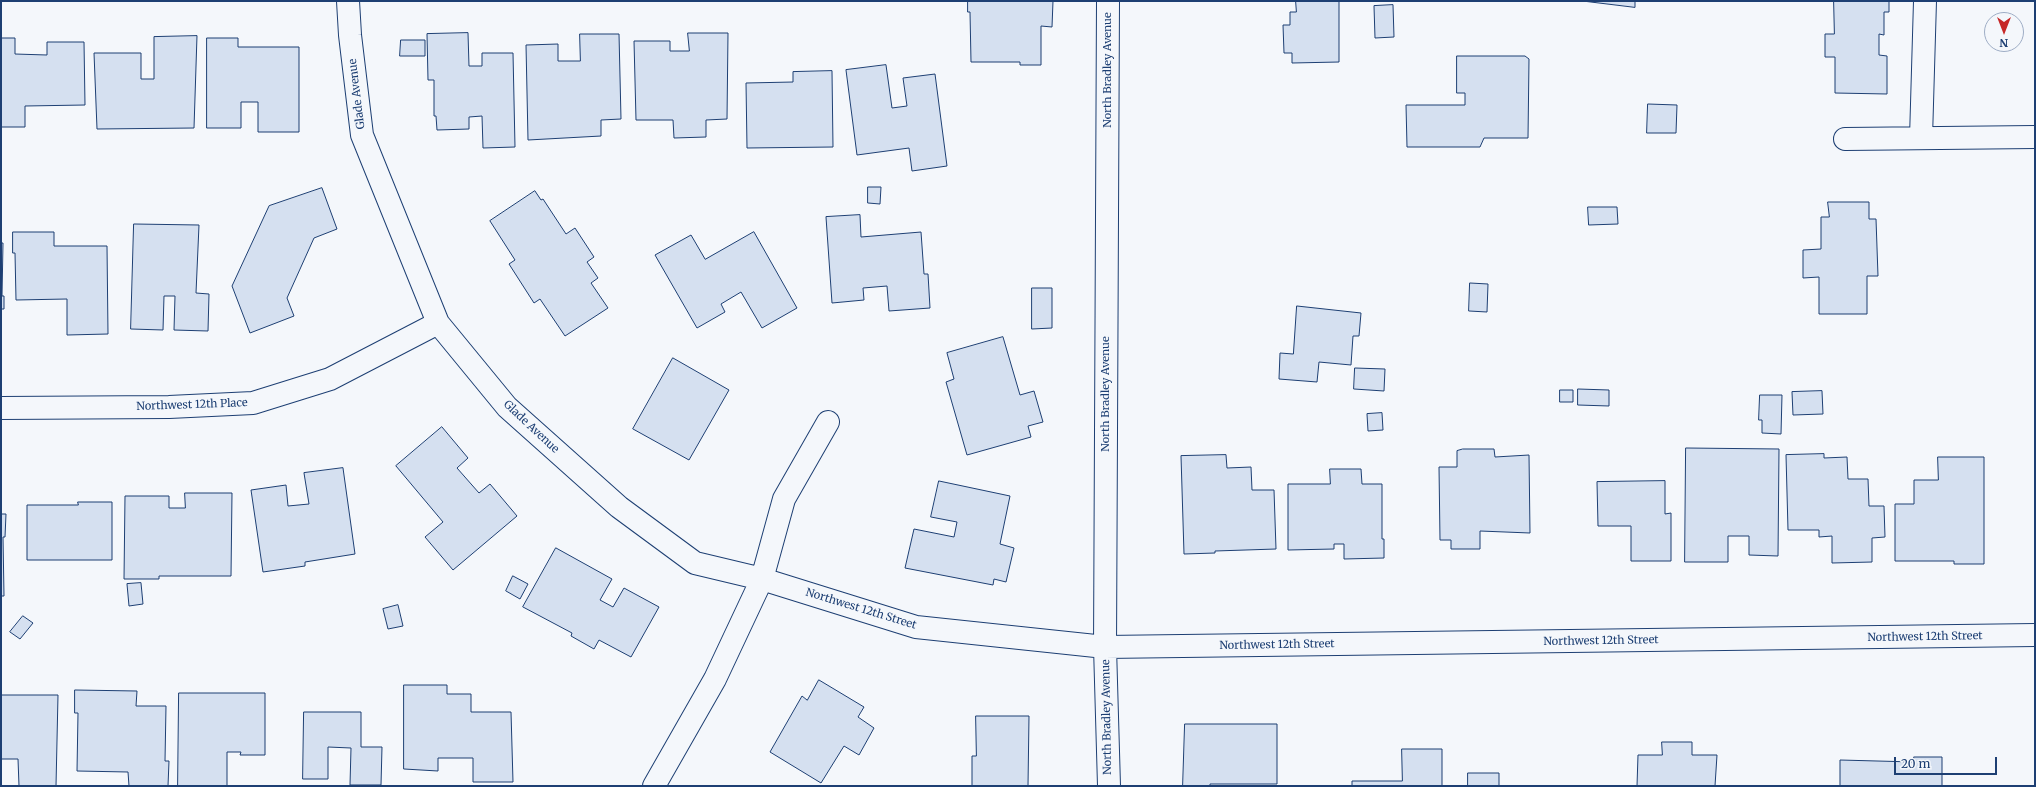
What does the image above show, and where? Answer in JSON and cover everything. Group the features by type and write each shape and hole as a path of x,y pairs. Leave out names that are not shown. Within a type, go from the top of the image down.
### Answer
{"street":[{"name":"Glade Avenue","path":"348,1 350,35 362,135 438,323 506,407 619,507 695,563 762,579"},
{"name":"North Bradley Avenue","path":"1108,1 1105,647 1109,786"},
{"path":"1921,138 1925,1"},
{"path":"1845,138 2035,137"},
{"name":"Northwest 12th Place","path":"1,408 169,407 253,403 330,379 438,323"},
{"path":"654,786 715,679 762,579 784,499 828,422"},
{"name":"Northwest 12th Street","path":"762,579 916,627 1105,647 2035,635"}],"building":[{"path":"968,1 1053,1 1052,27 1041,26 1041,65 1020,65 1020,62 971,62 970,12 968,12"},
{"path":"1296,1 1339,1 1339,62 1292,63 1292,53 1284,53 1283,25 1290,25 1290,12 1296,12"},
{"path":"1583,1 1635,1 1635,7"},
{"path":"1834,1 1889,1 1889,12 1884,12 1884,35 1879,34 1879,55 1887,56 1887,94 1835,93 1835,57 1825,57 1825,34 1834,34"},
{"path":"1393,5 1394,37 1375,38 1374,6"},
{"path":"468,33 469,66 482,66 482,53 513,53 515,147 483,148 482,116 469,117 469,129 437,130 436,116 434,116 434,80 428,80 427,34"},
{"path":"688,33 728,33 727,119 706,120 706,137 674,138 673,120 636,120 634,41 670,41 670,51 689,51"},
{"path":"580,34 619,34 621,119 601,120 601,136 528,140 526,45 558,44 558,61 580,61"},
{"path":"197,36 194,128 97,129 94,53 141,53 141,79 154,79 154,37"},
{"path":"1,38 15,38 15,54 47,55 47,42 84,42 85,105 25,106 25,127 1,127"},
{"path":"207,38 238,38 238,47 299,47 299,132 258,132 258,102 241,102 241,128 207,128"},
{"path":"401,40 425,40 425,56 400,56"},
{"path":"1457,56 1525,56 1529,59 1528,138 1484,138 1480,147 1407,147 1406,105 1465,105 1465,93 1457,93"},
{"path":"886,65 892,108 907,106 903,78 935,74 947,166 912,171 909,148 857,155 846,70"},
{"path":"832,71 833,147 747,148 746,83 793,82 793,72"},
{"path":"1648,104 1677,105 1676,133 1647,133"},
{"path":"868,187 881,187 880,204 868,203"},
{"path":"322,188 337,229 314,238 287,298 294,316 250,333 232,286 269,206"},
{"path":"535,191 541,200 543,199 566,234 575,228 594,257 587,262 598,278 591,283 608,308 565,336 540,299 534,303 509,264 515,260 490,221"},
{"path":"1828,202 1869,202 1869,219 1876,219 1878,276 1867,276 1867,314 1819,314 1819,277 1803,278 1803,250 1821,249 1821,217 1829,217"},
{"path":"1588,207 1617,207 1618,224 1589,225"},
{"path":"860,215 861,237 921,232 924,274 928,274 930,308 889,311 887,286 863,288 864,300 832,303 826,217"},
{"path":"134,224 199,225 196,293 209,294 208,331 174,330 175,296 164,296 163,330 131,329"},
{"path":"13,232 54,232 54,246 107,246 108,334 67,335 67,299 16,300"},
{"path":"754,232 797,308 762,328 741,292 721,304 725,312 697,328 655,255 691,235 705,259"},
{"path":"1,243 3,243 2,296 4,296 4,309 1,309"},
{"path":"1470,283 1488,284 1487,312 1469,311"},
{"path":"1032,288 1052,288 1052,328 1032,329"},
{"path":"1297,306 1361,313 1359,336 1353,336 1351,365 1319,362 1317,382 1279,379 1280,353 1293,354"},
{"path":"1003,337 1020,395 1034,391 1043,422 1028,426 1031,437 967,455 946,382 954,379 947,353"},
{"path":"673,358 729,390 689,460 633,429"},
{"path":"1355,368 1385,369 1384,391 1354,389"},
{"path":"1578,389 1609,390 1609,406 1578,405"},
{"path":"1560,390 1573,390 1573,402 1560,402"},
{"path":"1822,391 1823,414 1793,415 1792,392"},
{"path":"1760,395 1782,395 1781,434 1762,433 1762,420 1759,420"},
{"path":"1382,413 1383,430 1368,431 1367,414"},
{"path":"442,427 468,458 457,468 479,493 490,484 517,516 453,570 425,537 443,522 396,466"},
{"path":"1686,448 1779,449 1778,556 1749,555 1749,536 1728,536 1728,562 1685,562"},
{"path":"1463,449 1494,449 1495,457 1529,455 1530,533 1480,531 1480,549 1451,549 1451,540 1440,540 1439,467 1457,467 1457,451"},
{"path":"1824,454 1824,458 1847,457 1848,479 1868,479 1869,506 1884,506 1885,537 1872,538 1872,562 1832,563 1832,536 1819,537 1819,530 1788,530 1786,455"},
{"path":"1226,455 1227,468 1251,467 1252,490 1274,490 1276,549 1215,551 1215,553 1184,554 1181,456"},
{"path":"1938,457 1984,457 1984,564 1954,564 1954,561 1895,561 1895,504 1914,504 1914,480 1938,480"},
{"path":"343,468 355,554 305,562 305,566 263,572 251,490 286,485 288,506 309,504 304,473"},
{"path":"1330,469 1361,469 1362,484 1382,484 1382,539 1384,539 1384,558 1344,559 1344,544 1334,544 1334,549 1288,550 1288,484 1330,484"},
{"path":"939,481 1010,496 1000,544 1014,548 1006,582 994,579 993,585 905,568 914,529 954,537 957,522 931,517"},
{"path":"1665,481 1665,514 1671,513 1671,561 1631,561 1631,526 1598,526 1597,482"},
{"path":"185,493 232,493 231,576 159,576 159,579 124,579 125,496 169,496 169,508 185,508"},
{"path":"78,502 112,502 112,560 27,560 27,505 78,505"},
{"path":"1,514 6,514 5,537 3,537 4,596 1,596"},
{"path":"556,548 612,579 600,600 613,607 624,588 659,607 631,657 599,640 594,649 571,636 572,633 523,607"},
{"path":"513,576 528,584 520,599 506,591"},
{"path":"141,583 143,604 129,606 127,584"},
{"path":"398,605 403,626 388,629 383,609"},
{"path":"23,616 33,623 20,639 10,632"},
{"path":"819,680 864,707 858,717 874,728 859,755 844,746 821,783 770,752 802,696 807,700"},
{"path":"404,685 447,685 447,694 471,694 471,712 511,712 513,782 473,782 473,758 438,758 438,771 404,769"},
{"path":"75,690 137,691 136,706 166,706 165,761 169,761 168,786 129,786 128,772 77,771 78,713 75,713"},
{"path":"179,693 265,693 265,755 240,755 241,752 227,752 227,786 178,786"},
{"path":"1,695 58,695 56,786 19,786 18,759 1,759"},
{"path":"304,712 361,712 361,747 382,747 381,785 350,785 351,748 328,747 328,779 303,779"},
{"path":"976,716 1029,716 1028,786 972,786 972,756 976,756"},
{"path":"1185,724 1277,724 1277,784 1210,784 1210,786 1183,786"},
{"path":"1662,742 1692,742 1692,755 1717,755 1715,786 1637,786 1638,755 1662,755"},
{"path":"1402,749 1442,749 1442,786 1352,786 1352,781 1402,781"},
{"path":"1914,757 1942,757 1942,786 1840,786 1840,760 1914,762"},
{"path":"1468,773 1499,773 1499,786 1468,786"}]}
